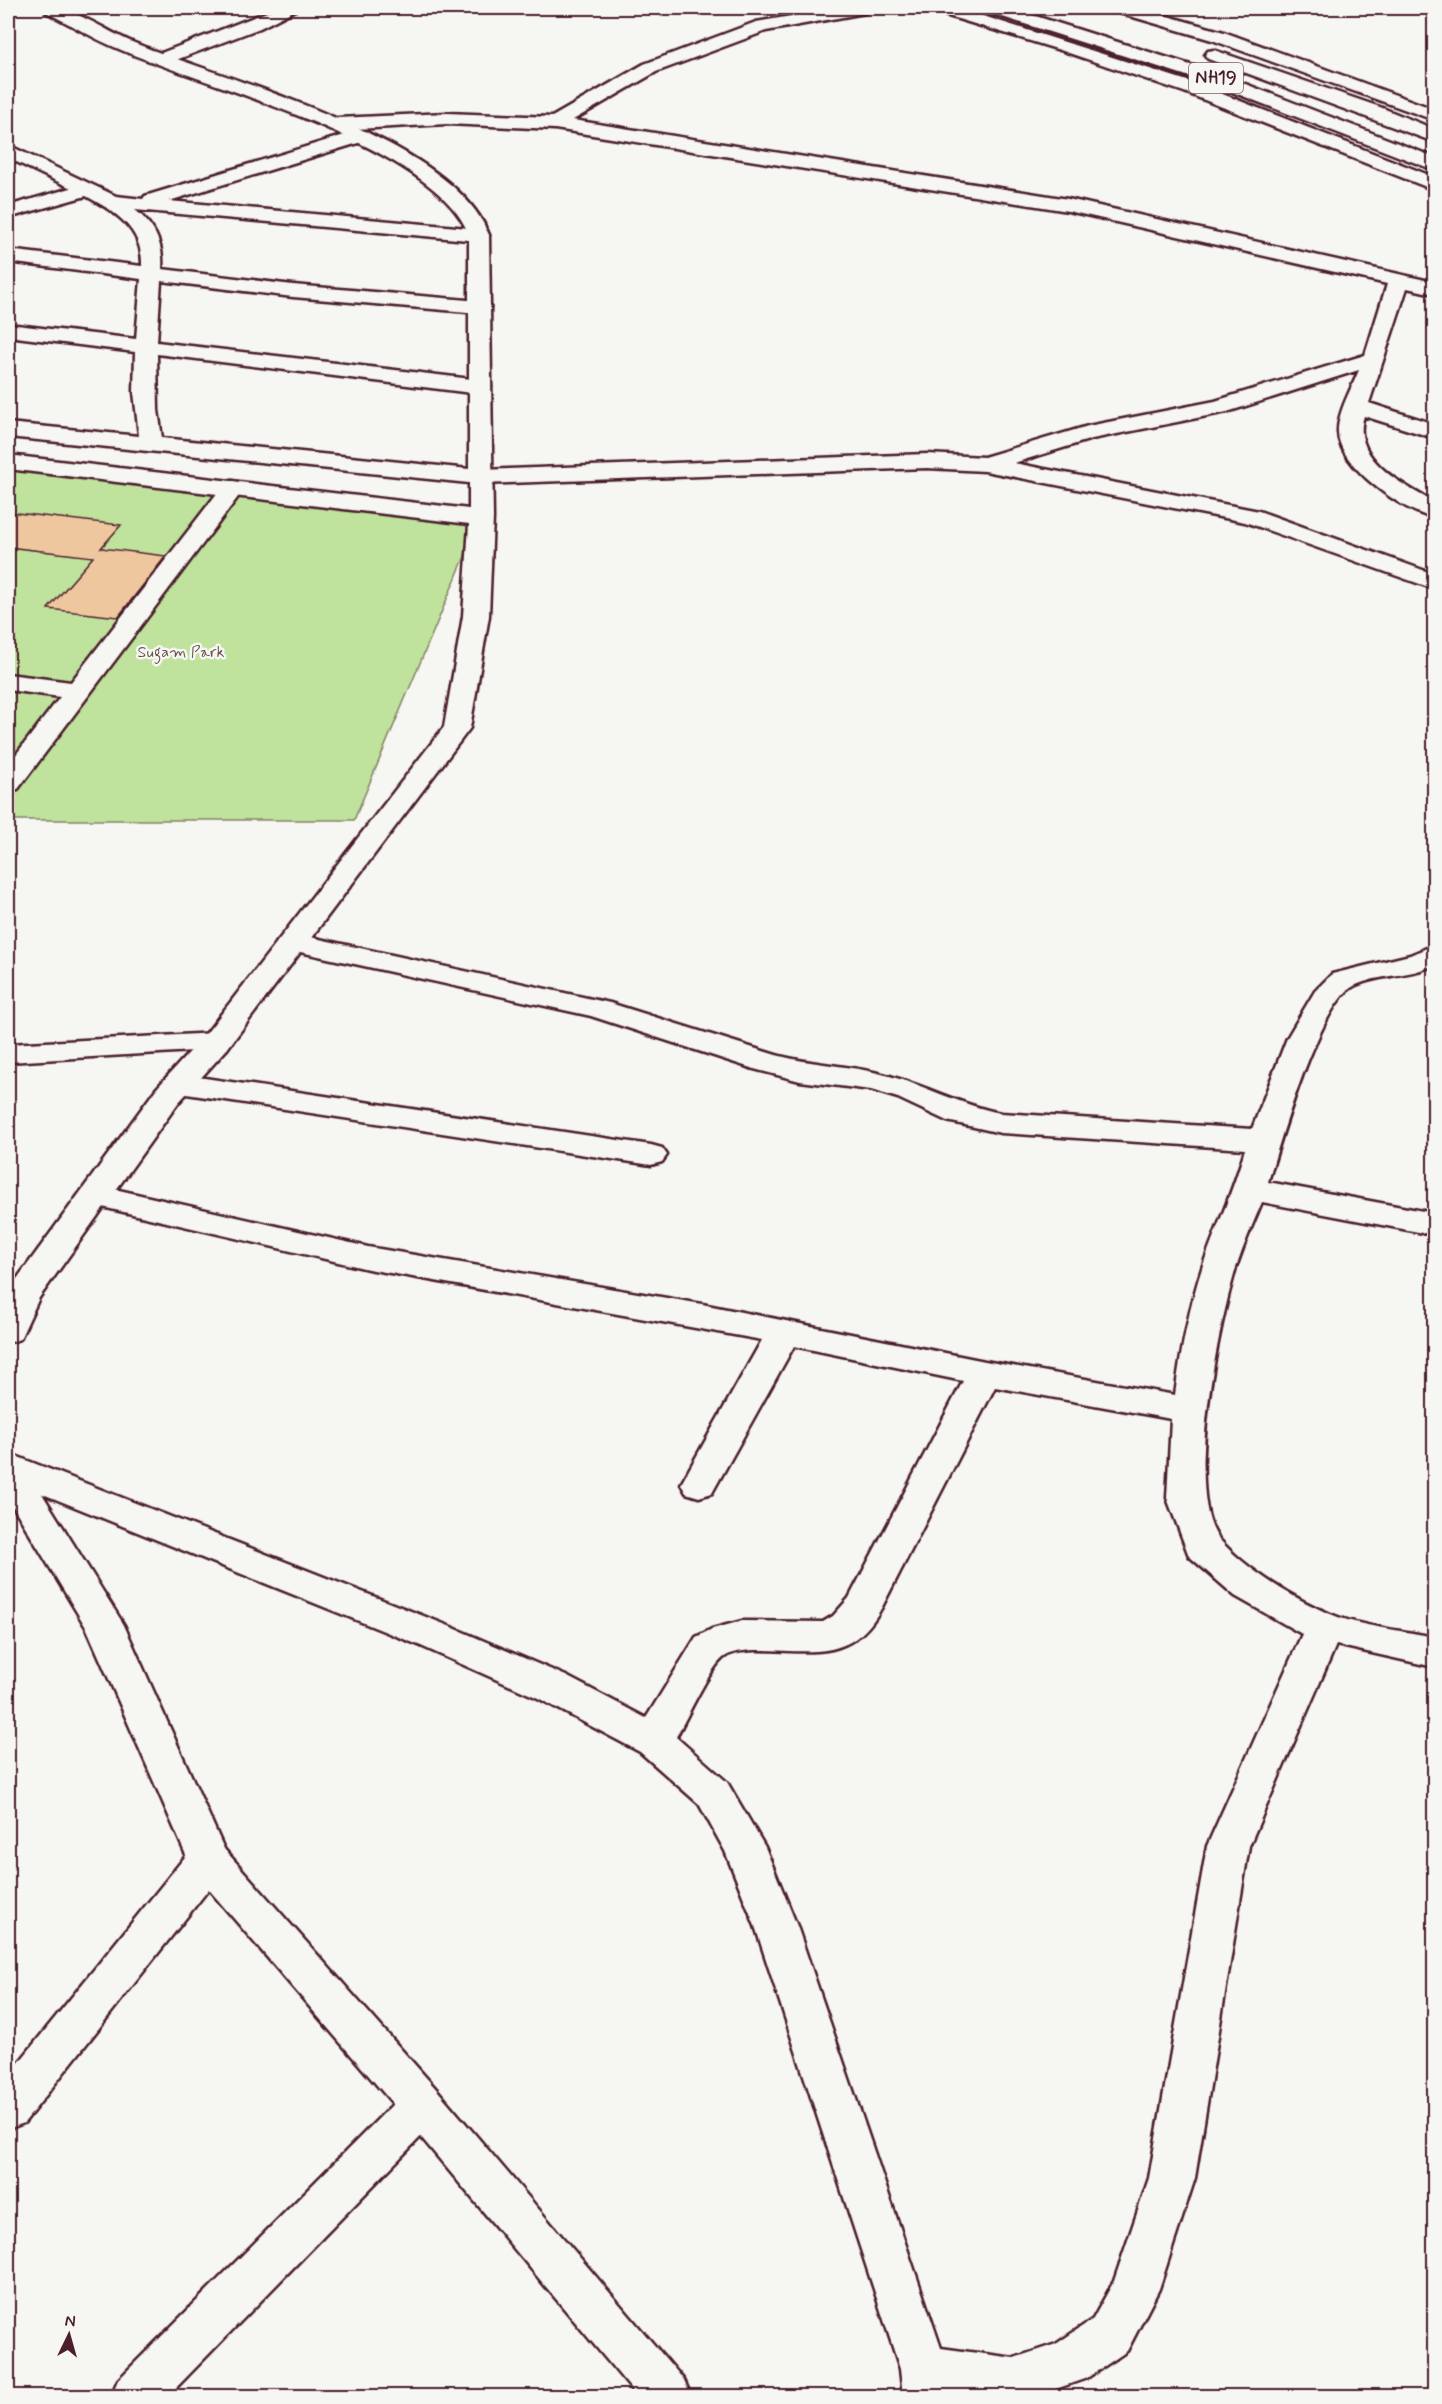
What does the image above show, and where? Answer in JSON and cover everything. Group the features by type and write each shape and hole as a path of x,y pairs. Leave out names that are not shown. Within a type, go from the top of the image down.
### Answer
{"main road":[{"path":"8,1331 23,1294 97,1196 167,1096 216,1042 457,728 476,616 481,518 479,235 469,212 454,196 362,136 338,124 124,45 57,8"},
{"path":"162,59 290,8"},
{"path":"555,123 650,68 713,44 762,26 865,8"},
{"path":"941,8 1199,89 1434,184"},
{"name":"NH19","path":"993,8 1216,78 1348,128 1434,164"},
{"path":"1116,14 1170,13 1434,115"},
{"name":"NH19","path":"1116,14 1193,47 1373,111 1434,136"},
{"path":"338,124 447,116 555,123 1068,205 1434,288"},
{"path":"135,204 362,136"},
{"path":"8,151 112,202 134,219 150,243 153,273 147,348 147,423 153,446"},
{"path":"8,212 85,190"},
{"path":"112,202 479,235"},
{"path":"8,256 293,291 479,307"},
{"path":"1398,281 1390,317 1373,359 1349,434 1356,452 1398,492 1434,511"},
{"path":"8,330 480,387"},
{"path":"985,464 1088,433 1219,407 1373,359"},
{"path":"1357,406 1434,431"},
{"path":"8,430 479,477 927,461 985,464 1184,500 1251,516 1434,582"},
{"path":"8,462 481,518"},
{"path":"8,783 233,488"},
{"path":"8,682 78,691"},
{"path":"292,942 599,1009 765,1062 800,1071 873,1081 909,1091 958,1114 1000,1123 1264,1140"},
{"path":"1434,954 1420,961 1343,980 1326,997 1302,1038 1264,1140 1250,1189 1220,1266 1198,1354 1190,1410 1185,1498 1202,1546 1248,1586 1324,1628 1434,1652"},
{"path":"8,1053 216,1042"},
{"path":"178,1084 329,1104 651,1155"},
{"path":"1250,1189 1434,1224"},
{"path":"97,1196 368,1258 784,1332 985,1373 1190,1410"},
{"path":"699,1484 784,1332"},
{"path":"654,1741 708,1648 728,1638 759,1635 817,1638 841,1630 863,1607 985,1373"},
{"path":"8,1467 435,1636 552,1687 654,1741 713,1793 744,1847 776,1926 925,2383 1014,2380 1070,2362 1110,2335 1135,2289 1172,2178 1228,1846 1324,1628"},
{"path":"8,1467 105,1625 208,1859 422,2105 667,2397"},
{"path":"8,2109 208,1859"},
{"path":"135,2397 422,2105"}],"green space":[{"name":"Sugam Park","path":"8,461 481,518 354,820 8,820"}],"building":[{"path":"8,512 121,525 101,548 166,556 118,617 48,609 93,557 8,547"}]}
